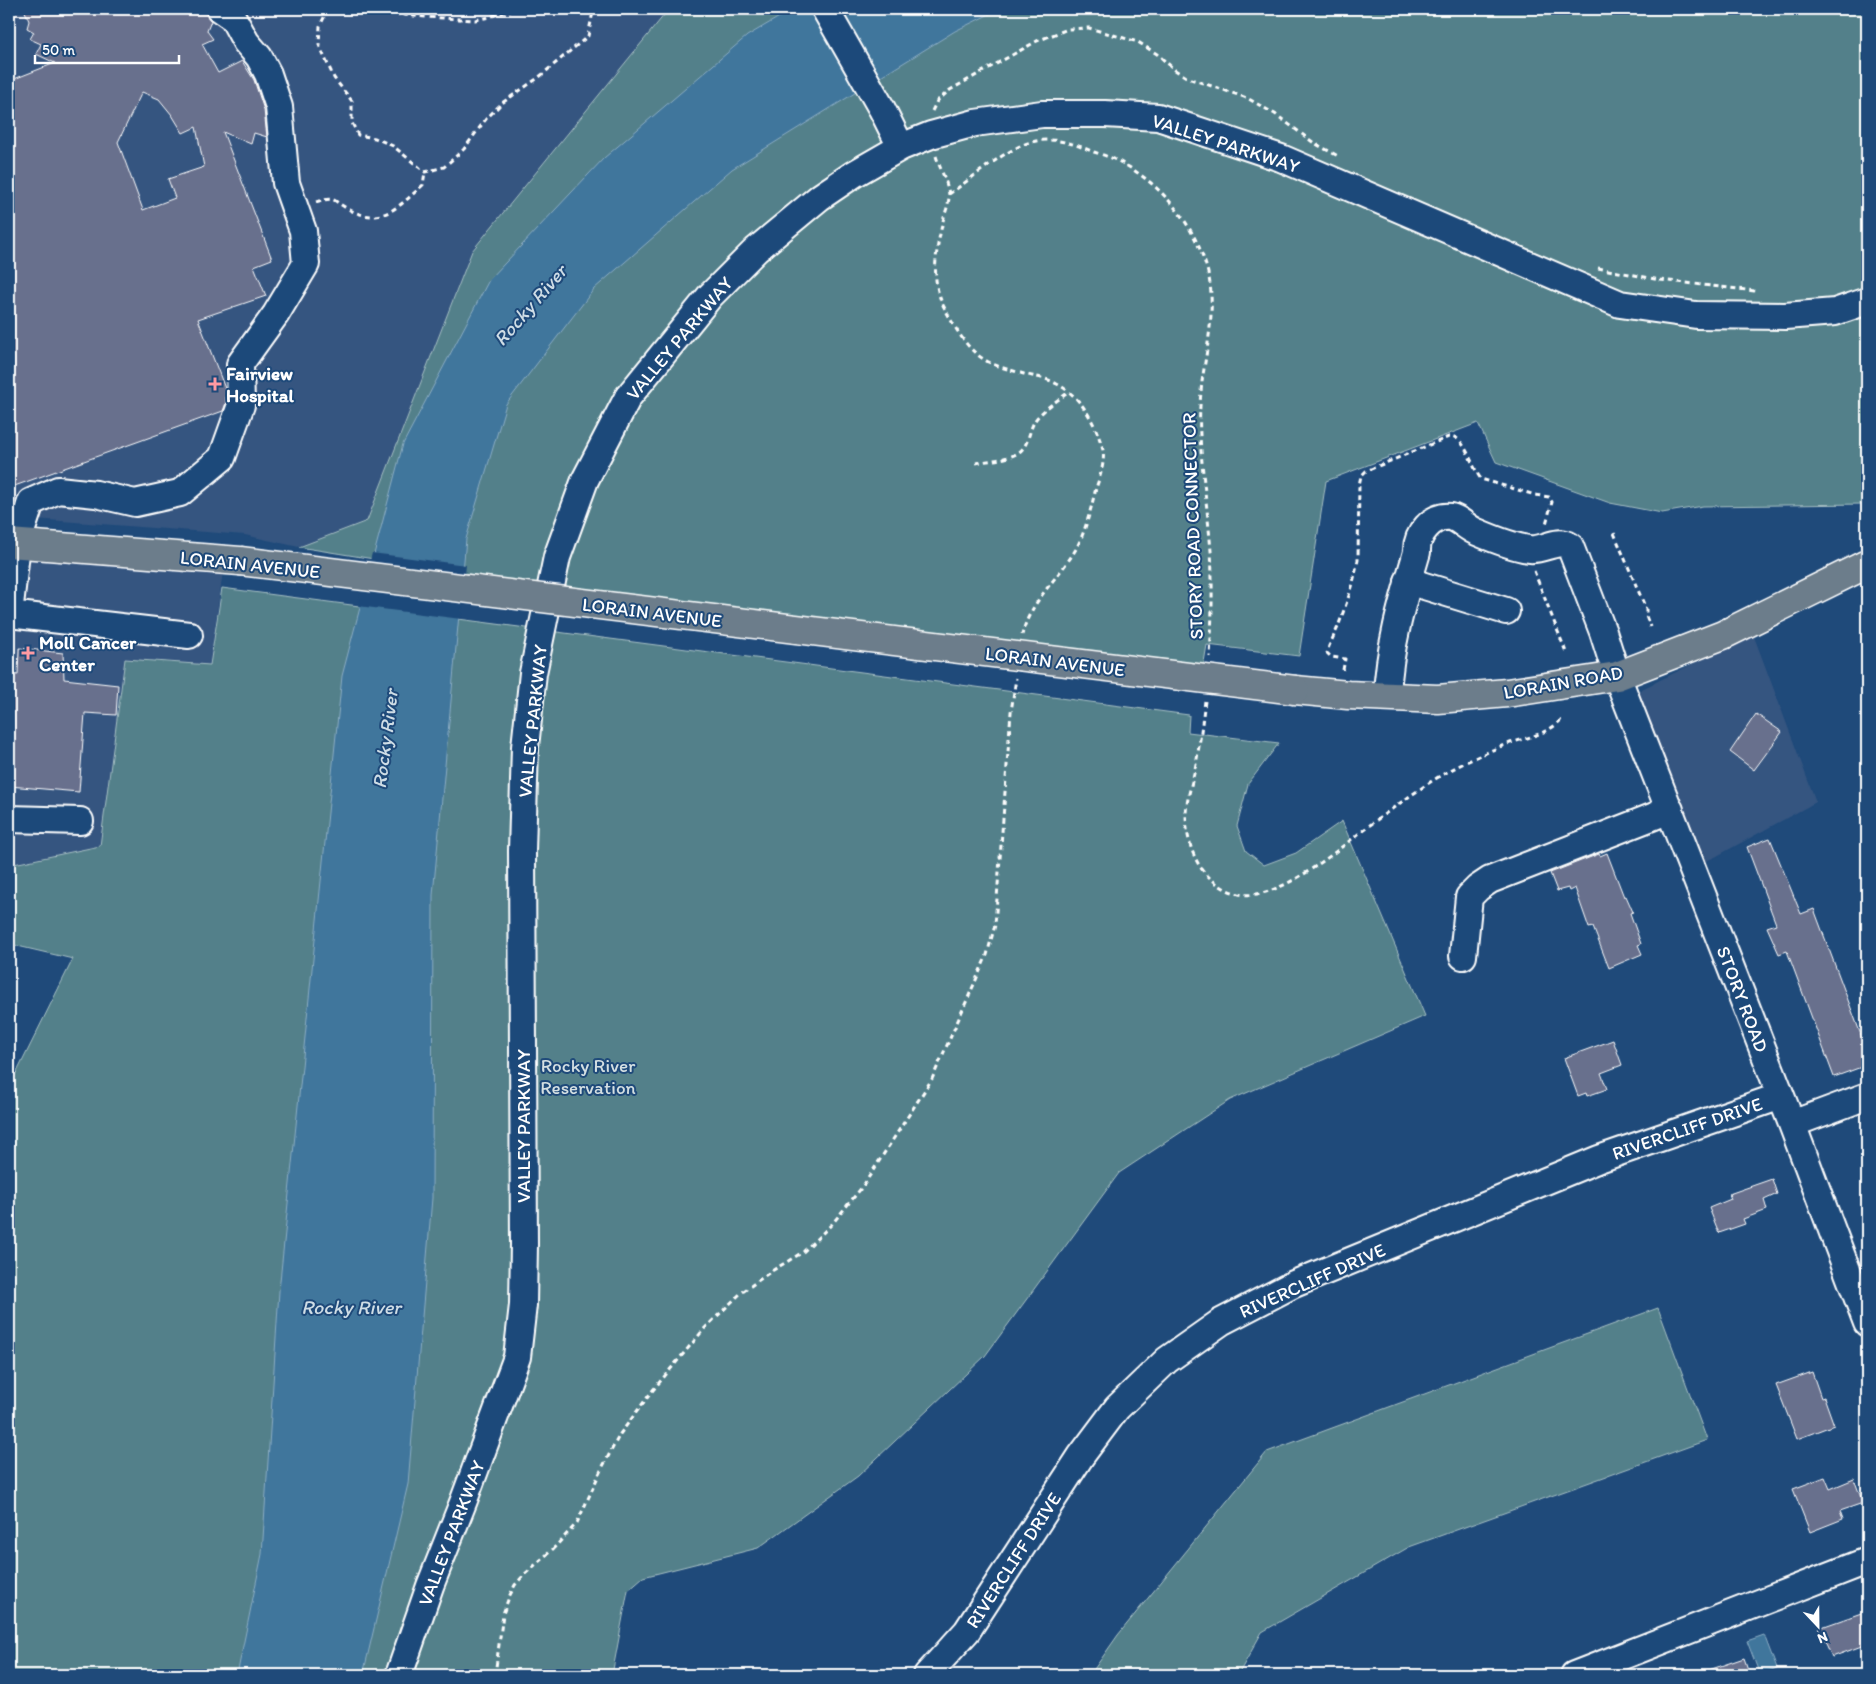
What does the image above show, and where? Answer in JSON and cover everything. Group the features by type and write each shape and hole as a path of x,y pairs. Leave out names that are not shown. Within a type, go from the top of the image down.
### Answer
{"main road":[{"name":"LORAIN AVENUE","path":"13,543 240,562 1295,690"},
{"name":"LORAIN ROAD","path":"1295,690 1438,699 1498,694 1617,676 1723,635 1867,564"}],"street":[{"path":"189,635 9,614 13,543 31,502 58,490 96,494 135,503 180,493 222,458 241,405 240,364 257,343 306,264 302,232 286,183 280,107 268,74 259,57 246,42 233,18 220,9"},
{"path":"825,9 901,146"},
{"name":"VALLEY PARKWAY","path":"399,1675 430,1586 517,1357 522,1305 524,1244 522,851 525,747 533,673 557,557 585,480 628,397 710,296 756,250 820,197 901,146 974,123 1042,114 1105,114 1158,118 1281,158 1620,304 1696,315 1785,316 1835,312 1867,301"},
{"name":"STORY ROAD","path":"1408,581 1417,552 1416,544 1428,525 1442,517 1453,517 1477,532 1530,549 1559,542 1570,546 1603,632 1617,676 1792,1124 1867,1323"},
{"path":"1387,696 1388,672 1395,629 1408,581 1506,612"},
{"path":"1463,956 1469,896 1478,888 1490,880 1670,810"},
{"path":"9,819 80,821"},
{"name":"RIVERCLIFF DRIVE","path":"927,1675 967,1631 1081,1456 1117,1408 1167,1360 1221,1322 1294,1284 1599,1159 1780,1096"},
{"path":"1792,1124 1867,1096"},
{"path":"1574,1675 1608,1669 1867,1562"}],"path":[{"path":"328,9 320,26 319,45 334,78 352,101 352,123 358,135 375,138 393,146 425,172"},
{"path":"340,9 474,20 515,9"},
{"path":"425,172 444,167 464,149 486,119 502,103 538,78 588,36 592,9"},
{"path":"930,114 936,101 950,90 1036,41 1068,29 1088,28 1138,42 1188,78 1247,98 1275,114 1314,143 1342,158"},
{"name":"STORY ROAD CONNECTOR","path":"949,194 1012,150 1031,142 1053,140 1082,147 1122,163 1155,186 1178,210 1182,217 1207,270 1211,298 1209,329 1201,385 1200,433 1203,486 1211,551 1212,610 1210,662"},
{"path":"933,150 949,194 935,262 936,286 943,305 958,332 972,350 985,361 1056,383 1069,392 1086,409 1098,432 1103,454 1100,476 1077,547 1025,621 1022,638"},
{"path":"294,208 328,199 338,201 345,207 363,216 377,217 389,212 423,185 425,172"},
{"path":"1594,267 1660,280 1756,291"},
{"path":"976,463 1018,453 1026,445 1035,421 1054,402 1069,392"},
{"path":"1614,533 1646,609 1650,628"},
{"path":"1531,564 1566,652"},
{"path":"1343,670 1345,660"},
{"path":"495,1675 503,1614 515,1585 577,1523 620,1434 653,1390 705,1328 741,1293 770,1272 803,1252 832,1224 863,1186 932,1079 987,955 995,925 1016,674"},
{"path":"1205,699 1186,812 1188,839 1194,858 1204,873 1222,888 1240,894 1263,892 1287,883 1320,864 1370,825 1432,781 1466,762 1504,745 1546,730 1559,723 1563,717"}],"shaded area":[{"name":"Fairview Hospital","path":"9,9 666,9 666,14 472,251 367,522 299,547 245,535 9,517"},
{"path":"9,546 224,564 210,665 125,659 100,847 9,865"},
{"path":"1753,634 1816,802 1699,864 1636,692"}],"green space":[{"path":"666,9 1867,9 1867,511 1864,504 1703,506 1662,513 1610,503 1496,462 1478,423 1326,481 1299,656 1207,645 1199,691 299,547 367,521 472,251 665,14"},
{"name":"Rocky River Reservation","path":"222,588 1189,715 1188,732 1279,743 1248,784 1237,826 1246,851 1264,865 1296,853 1342,821 1425,1016 1230,1100 1119,1173 985,1356 858,1476 758,1548 643,1577 628,1590 612,1675 9,1675 9,1081 17,1072 73,959 9,944 9,865 100,846 125,659 210,665"},
{"path":"1658,1308 1707,1440 1409,1547 1262,1632 1238,1675 1090,1675 1118,1635 1267,1452"}],"water":[{"name":"Rocky River","path":"793,9 1000,9 955,31 732,169 594,289 506,404 466,539 433,895 432,1198 408,1484 363,1675 237,1675 262,1554 279,1291 342,676 403,444 489,280 604,158 747,36"},
{"path":"1764,1635 1777,1669 1760,1675 1747,1641"}],"pier":[{"path":"372,553 466,565 461,619 358,606"}],"building":[{"path":"24,9 205,9 211,21 207,31 213,39 202,44 218,73 242,61 254,80 264,110 267,137 254,133 251,144 223,132 272,259 254,266 266,296 198,319 226,391 226,403 223,411 9,488 9,81 55,63 36,54 41,44 30,39 34,32 27,28 29,21","holes":["142,92 159,99 183,133 196,127 204,167 168,179 175,198 143,210 118,142"]},
{"path":"19,648 63,653 64,679 118,685 116,715 85,713 79,792 9,786 9,674 18,675"},
{"path":"1756,714 1782,732 1754,770 1730,752"},
{"path":"1770,838 1801,914 1814,909 1867,1051 1867,1065 1834,1077 1787,951 1779,954 1767,927 1776,924 1747,847"},
{"path":"1607,853 1624,897 1626,896 1633,912 1630,913 1641,944 1638,945 1642,954 1609,968 1593,927 1589,928 1575,888 1569,891 1568,888 1557,891 1550,873 1599,854 1600,856"},
{"path":"1613,1040 1622,1065 1601,1073 1607,1089 1587,1096 1586,1093 1578,1096 1564,1058"},
{"path":"1772,1179 1777,1194 1764,1200 1767,1210 1743,1219 1745,1224 1719,1233 1709,1208 1731,1199 1729,1194"},
{"path":"1812,1372 1821,1398 1824,1397 1834,1425 1797,1439 1776,1385"},
{"path":"1825,1477 1830,1489 1854,1479 1863,1503 1840,1511 1843,1519 1810,1532 1793,1489"},
{"path":"1867,1611 1867,1644 1832,1657 1819,1628"},
{"path":"1744,1658 1750,1675 1700,1675 1700,1673"}],"place":[{"name":"Fairview Hospital","path":"215,384"},
{"name":"Moll Cancer Center","path":"28,653"}]}
